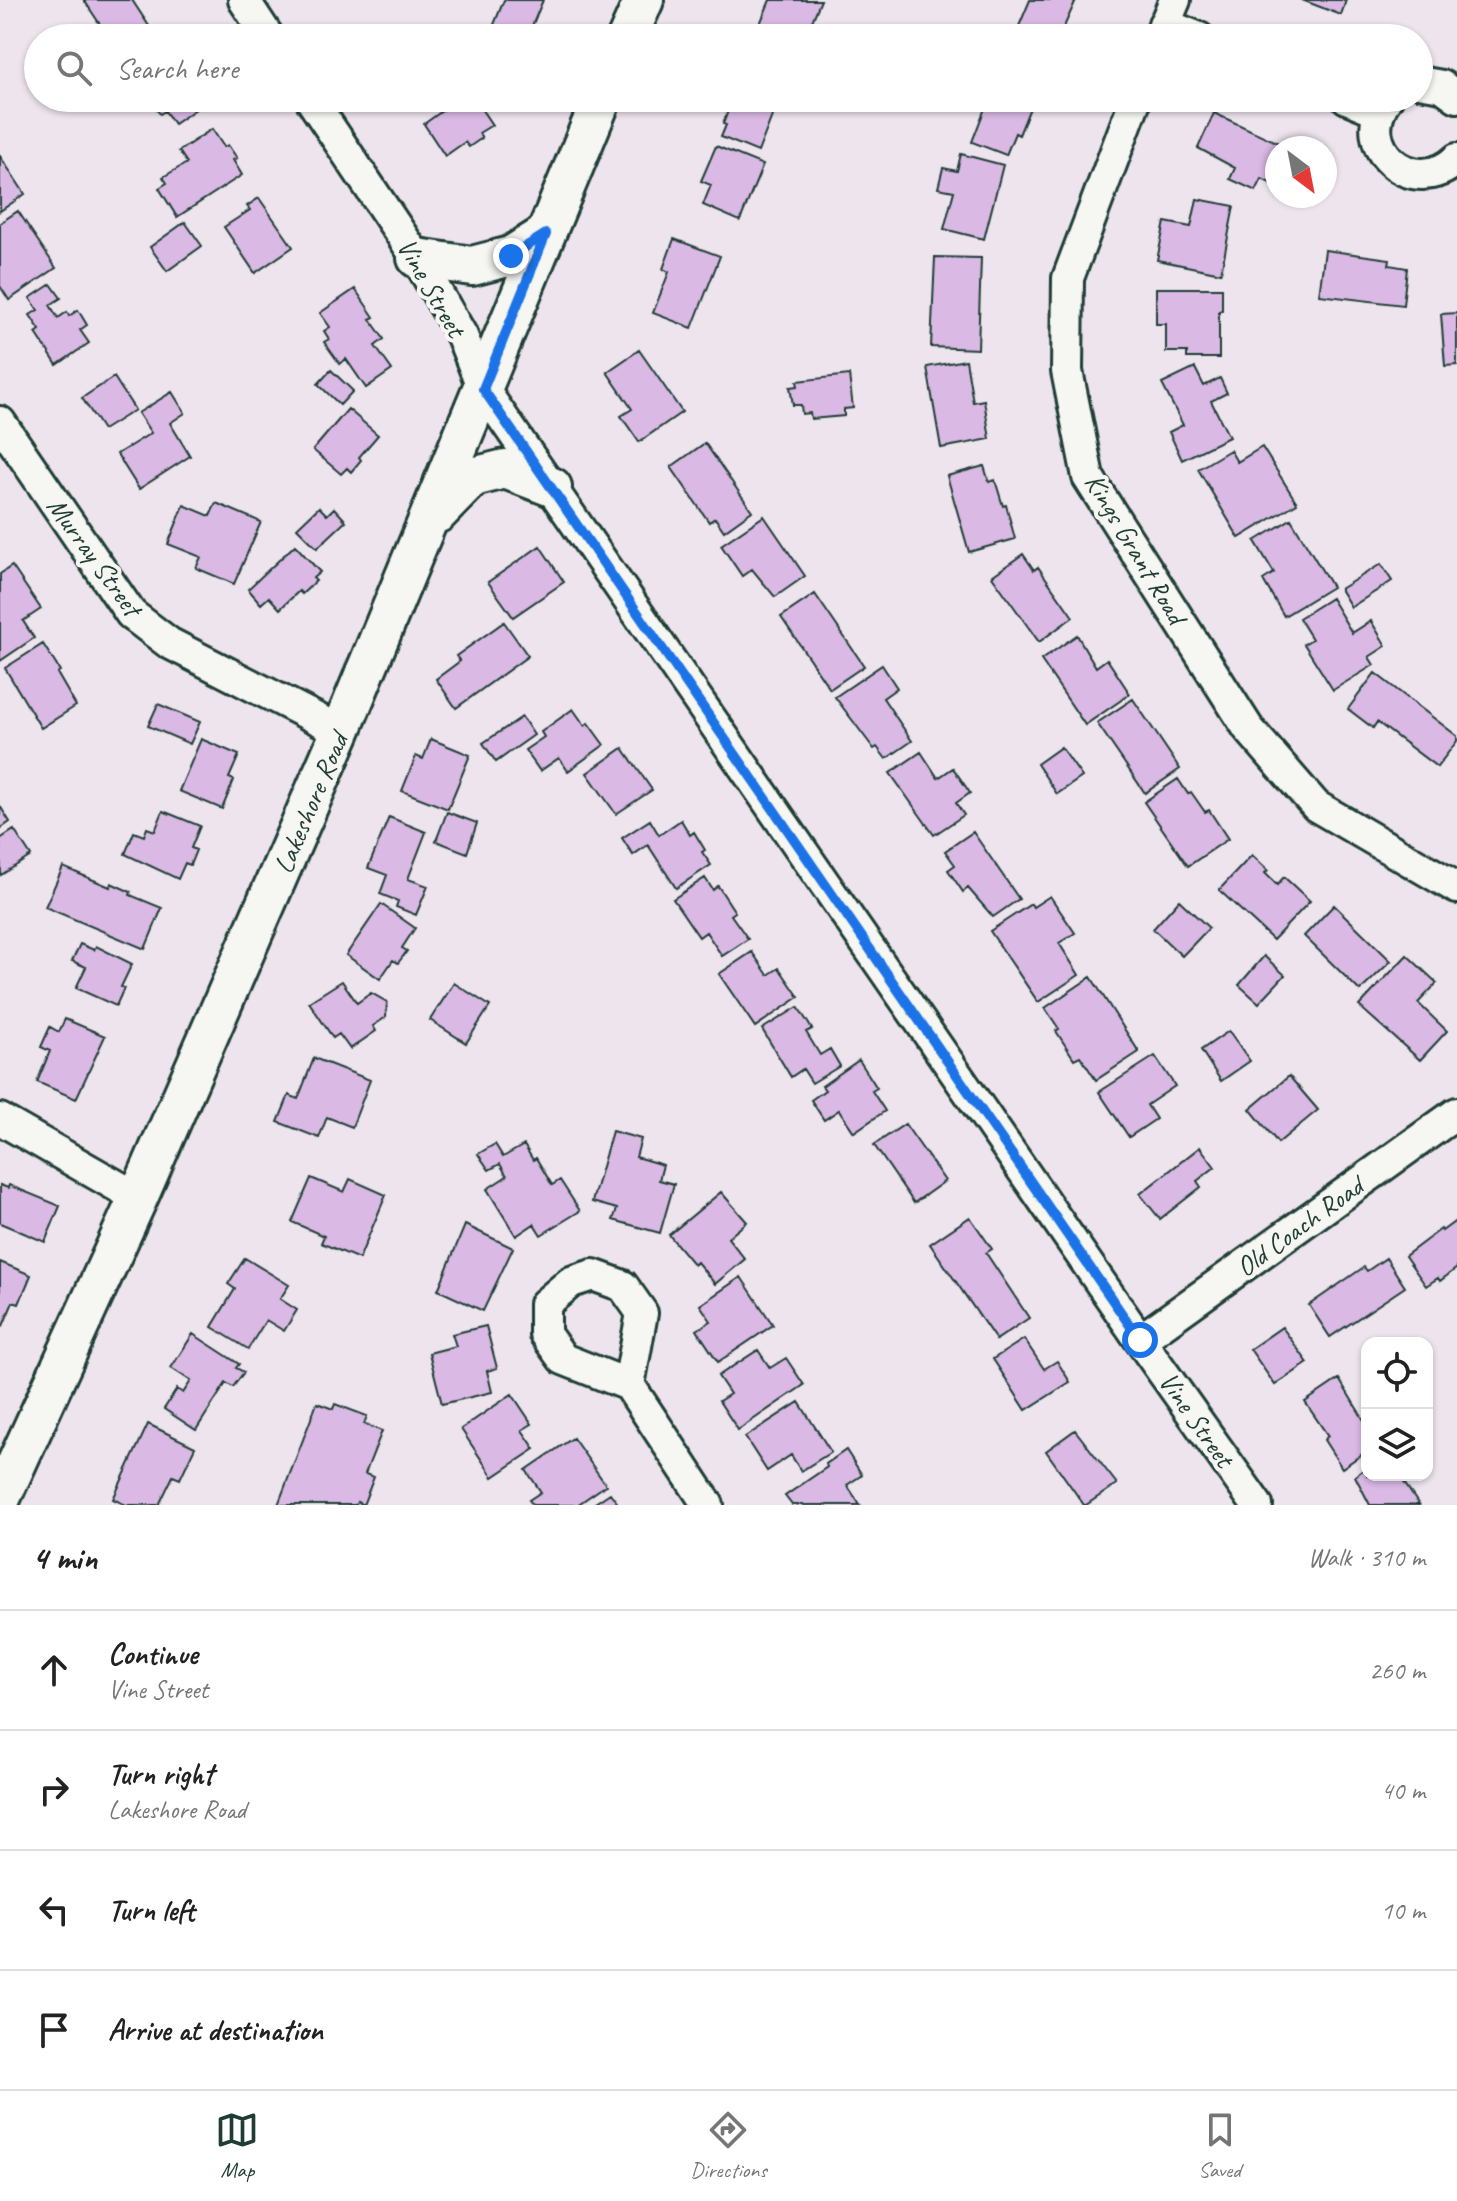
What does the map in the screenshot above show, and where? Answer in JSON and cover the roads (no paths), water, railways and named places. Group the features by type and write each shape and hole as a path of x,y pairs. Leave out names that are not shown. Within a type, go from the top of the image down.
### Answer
{"main road":[{"path":"633,24 644,0"},
{"name":"Lakeshore Road","path":"0,1500 138,1198 341,731 596,112"},
{"path":"417,258 472,266 511,256 546,234"},
{"path":"425,526 473,477 505,469 552,487"}],"street":[{"path":"244,0 260,24"},
{"path":"1433,84 1442,86 1457,97"},
{"name":"Vine Street","path":"319,112 417,258 462,336 483,389 1257,1505"},
{"name":"Kings Grant Road","path":"1131,112 1068,278 1067,371 1088,477 1248,728 1316,806 1457,888"},
{"path":"1381,112 1376,127 1378,143 1397,167 1412,174 1428,174 1443,170 1457,159"},
{"name":"Murray Street","path":"0,422 131,614 169,643 341,731"},
{"name":"Old Coach Road","path":"1140,1340 1457,1113"},
{"path":"0,1119 138,1198"},
{"path":"629,1385 708,1505"}]}
